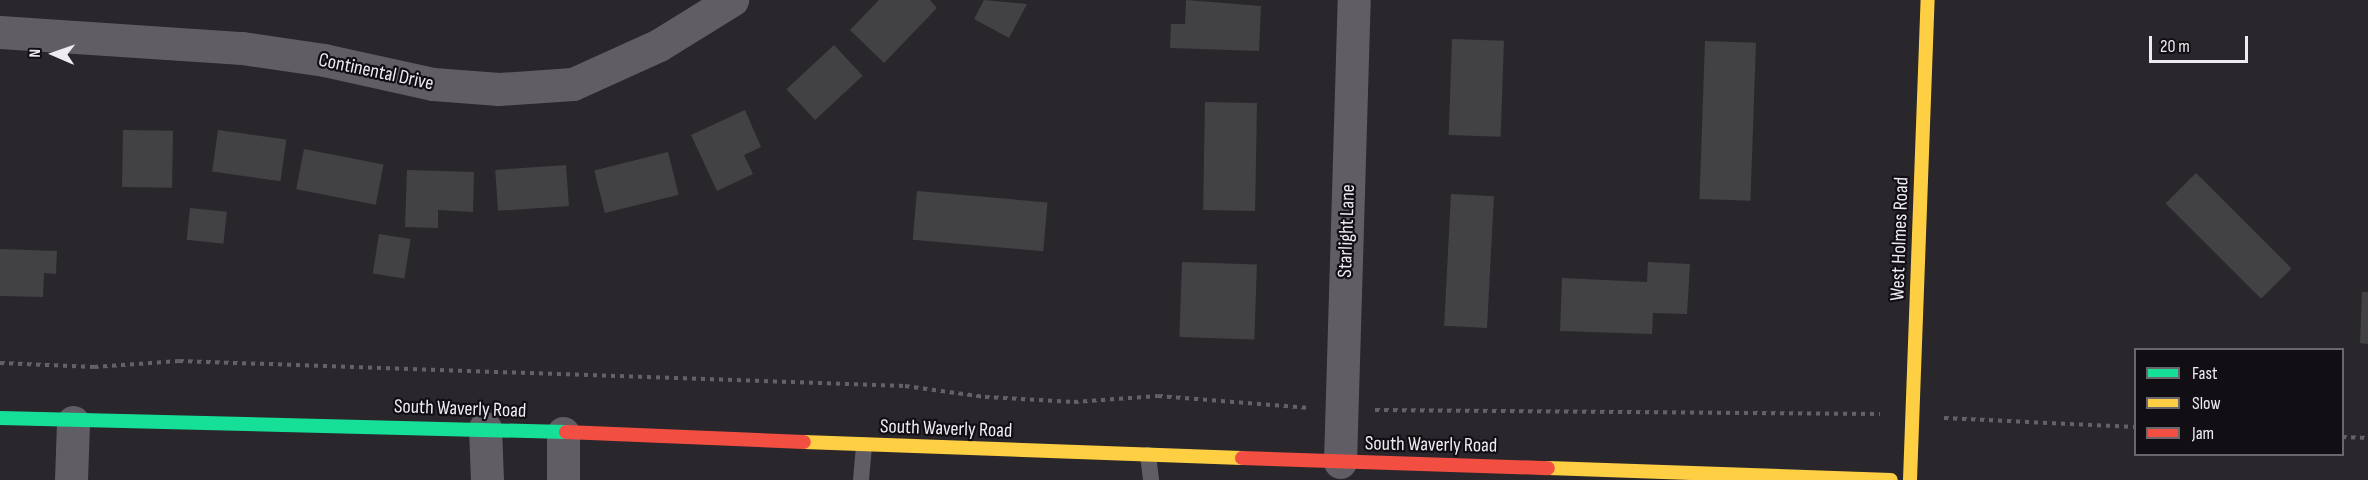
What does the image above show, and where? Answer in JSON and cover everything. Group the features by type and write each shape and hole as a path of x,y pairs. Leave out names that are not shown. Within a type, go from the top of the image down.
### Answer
{"main road":[{"name":"West Holmes Road","path":"1910,480 1928,0"},
{"name":"South Waverly Road","path":"0,418 73,422 485,428 864,445 1891,480"}],"street":[{"name":"Continental Drive","path":"0,32 242,48 324,60 433,84 499,89 573,84 659,45 732,0"},
{"name":"Starlight Lane","path":"1340,462 1354,0"},
{"path":"71,480 73,422"},
{"path":"485,428 488,480"},
{"path":"563,433 563,480"}],"lane":[{"path":"861,480 864,445"},
{"path":"1148,455 1151,480"}],"path":[{"path":"0,363 94,367 203,362 905,386 985,397 1074,402 1158,396 1341,409 1862,413"},
{"path":"1965,419 2134,427"},
{"path":"2344,437 2368,438"}],"building":[{"path":"879,0 930,0 937,8 884,63 850,30"},
{"path":"984,0 1027,4 1009,38 974,19"},
{"path":"1186,0 1261,6 1259,51 1170,48 1171,24 1185,24"},
{"path":"1452,39 1504,41 1501,137 1449,135"},
{"path":"1705,41 1756,43 1750,201 1699,199"},
{"path":"834,45 863,76 815,120 786,89"},
{"path":"1205,102 1257,103 1255,211 1203,210"},
{"path":"745,110 761,147 744,155 753,174 717,191 691,135"},
{"path":"123,130 173,131 172,188 122,187"},
{"path":"218,130 286,140 280,181 212,172"},
{"path":"304,149 384,164 376,205 296,189"},
{"path":"668,152 679,195 605,213 594,170"},
{"path":"566,165 569,206 498,211 495,170"},
{"path":"407,170 474,172 473,212 438,210 438,228 405,227"},
{"path":"2196,173 2291,268 2261,299 2166,203"},
{"path":"917,191 1048,202 1043,251 913,240"},
{"path":"1451,194 1494,196 1487,328 1444,326"},
{"path":"190,208 227,212 223,244 187,240"},
{"path":"379,234 411,239 404,279 373,274"},
{"path":"0,249 57,251 56,274 44,273 43,297 0,296"},
{"path":"1182,262 1257,265 1254,340 1179,337"},
{"path":"1648,262 1690,264 1687,314 1653,313 1652,334 1560,331 1562,278 1647,282"},
{"path":"2362,292 2368,292 2368,344 2360,343"}],"traffic: fast":[{"path":"0,418 566,432"}],"traffic: slow":[{"path":"1910,480 1928,0"},
{"path":"804,442 1242,458"},
{"path":"1548,468 1891,480"}],"traffic: jam":[{"path":"566,432 804,442"},
{"path":"1242,458 1548,468"}]}
